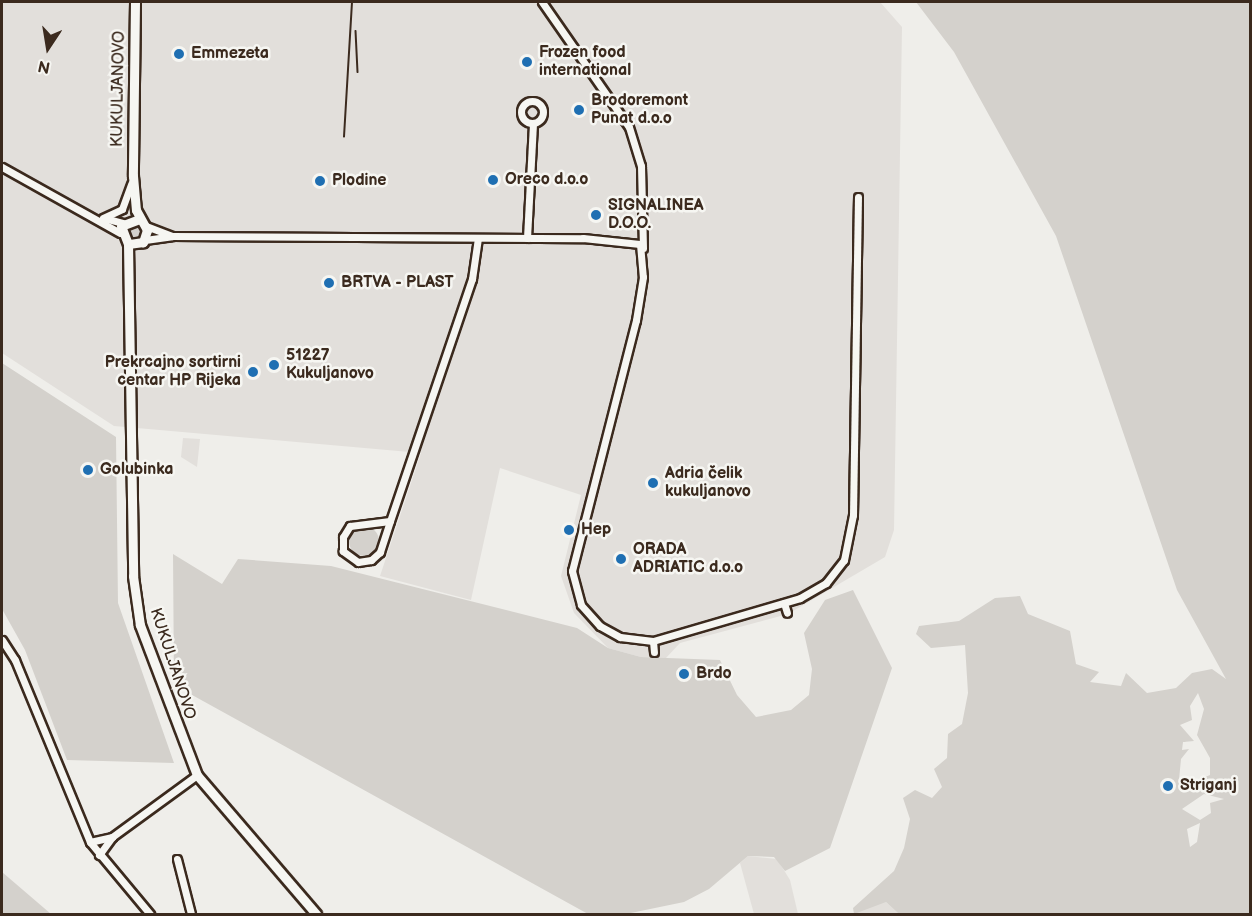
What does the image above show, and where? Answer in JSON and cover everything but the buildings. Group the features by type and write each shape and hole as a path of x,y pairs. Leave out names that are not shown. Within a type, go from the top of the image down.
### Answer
{"main road":[{"name":"KUKULJANOVO","path":"124,225 132,180 135,2"},
{"name":"KUKULJANOVO","path":"132,180 143,222 142,242 132,296"},
{"path":"142,242 128,244 124,225 143,222"},
{"name":"KUKULJANOVO","path":"128,244 132,296 135,597 143,633 197,775 316,915"}],"street":[{"path":"542,2 629,127 641,166 643,248 636,320 572,571 581,605 600,626 620,637 652,641 784,603 818,589 844,560 853,529 858,197"},
{"path":"527,238 533,123"},
{"path":"2,167 101,217 124,225"},
{"path":"101,217 122,209 132,180"},
{"path":"143,222 172,236"},
{"path":"142,242 172,236 628,239 643,248"},
{"path":"390,521 350,526 343,537 343,551 358,562 371,560 380,552 472,279 478,238"},
{"path":"855,369 865,369"},
{"path":"854,452 864,452"},
{"path":"784,603 788,613"},
{"path":"2,640 15,660 90,842 150,915"},
{"path":"652,641 654,652"},
{"path":"99,855 112,837 197,775"},
{"path":"90,842 112,837"},
{"path":"177,859 191,915"}],"shaded area":[{"path":"2,2 880,2 902,27 894,530 885,557 788,614 680,643 666,658 641,657 608,648 574,613 561,576 581,495 500,468 471,600 380,576 421,453 114,426 2,353"},
{"path":"916,2 1250,2 1250,914 899,914 886,902 854,914 853,908 894,871 904,848 910,819 903,798 915,790 932,798 942,787 934,769 947,758 948,734 962,724 968,693 965,645 931,648 916,634 919,626 959,621 995,598 1020,596 1028,614 1070,631 1076,664 1099,672 1090,682 1121,686 1126,673 1147,693 1176,688 1192,673 1212,669 1226,679 1177,590 1056,236 954,52","holes":["1198,693 1204,709 1197,735 1210,758 1210,775 1186,785 1179,780 1181,759 1189,749 1182,750 1183,742 1194,741 1180,725 1192,720 1190,706","1204,794 1224,799 1210,803 1211,813 1200,820 1182,809","1200,823 1197,842 1190,847 1187,829"]},
{"path":"138,224 140,238 129,239 126,229"},
{"path":"2,363 116,437 118,603 174,763 67,760 25,650 2,609"},
{"path":"183,438 200,439 197,467 181,457"},
{"path":"364,526 370,527 378,535 378,547 370,555 364,556 358,555 350,547 349,541 350,535 358,527"},
{"path":"173,554 222,584 238,559 331,566 577,628 608,648 641,657 720,660 737,695 756,717 791,710 809,695 812,669 804,633 825,600 853,590 892,668 830,848 785,871 774,857 748,856 709,889 684,902 626,914 588,914 174,685"},
{"path":"748,856 777,859 790,880 798,914 754,914 740,863"},
{"path":"2,872 51,914 2,914"},
{"path":"886,902 899,914 854,914 870,904"}],"railway":[{"path":"344,137 352,2"},
{"path":"356,31 358,72"}],"place":[{"name":"Emmezeta","path":"179,54"},
{"name":"Frozen food international","path":"527,62"},
{"name":"Brodoremont Punat d.o.o","path":"579,110"},
{"name":"Oreco d.o.o","path":"493,180"},
{"name":"Plodine","path":"320,181"},
{"name":"SIGNALINEA D.O.O.","path":"596,215"},
{"name":"BRTVA - PLAST","path":"329,283"},
{"name":"51227 Kukuljanovo","path":"274,365"},
{"name":"Prekrcajno sortirni centar HP Rijeka","path":"253,372"},
{"name":"Golubinka","path":"88,470"},
{"name":"Adria čelik kukuljanovo","path":"653,483"},
{"name":"Hep","path":"569,530"},
{"name":"ORADA ADRIATIC d.o.o","path":"621,559"},
{"name":"Brdo","path":"684,674"},
{"name":"Striganj","path":"1168,786"}]}
